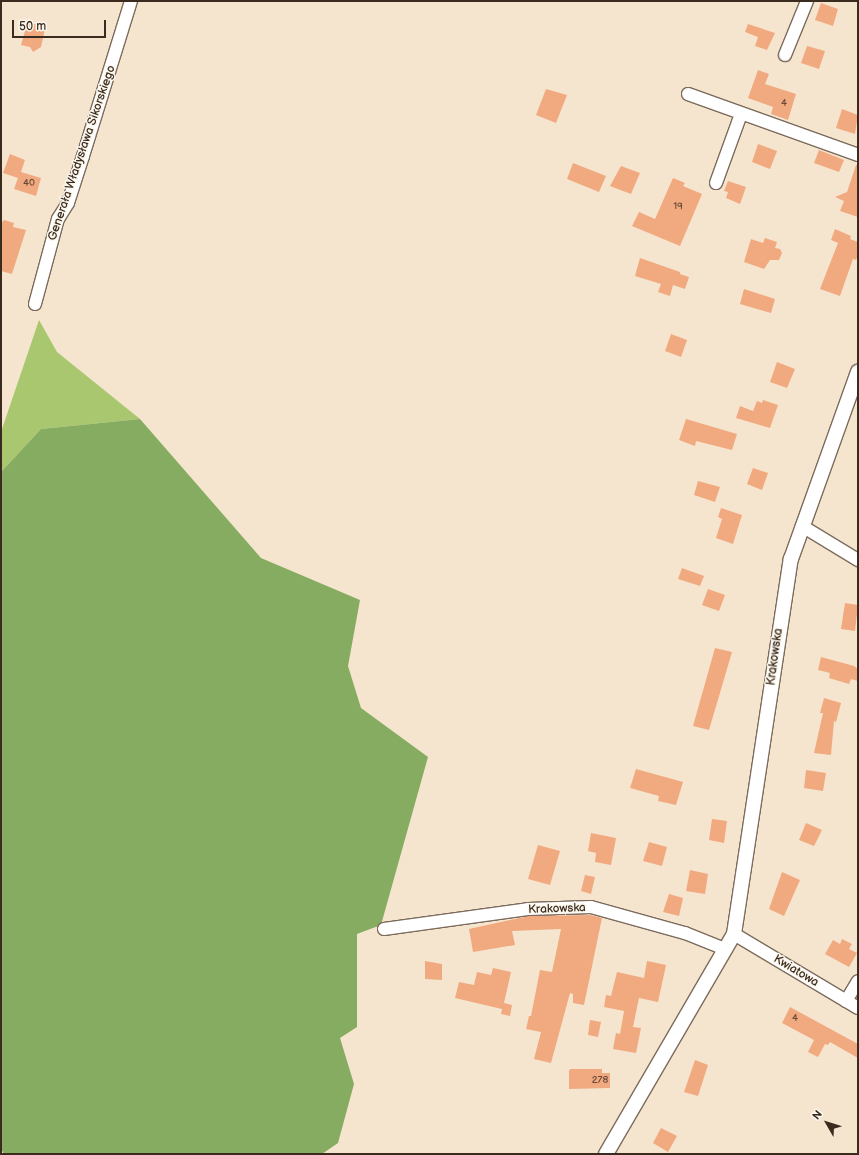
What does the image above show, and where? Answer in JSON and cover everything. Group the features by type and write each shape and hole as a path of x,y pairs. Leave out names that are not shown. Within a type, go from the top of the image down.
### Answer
{"street":[{"name":"Generała Władysława Sikorskiego","path":"34,304 58,219 68,203 131,1"},
{"path":"785,55 806,1"},
{"path":"688,94 858,155"},
{"path":"716,182 741,114"},
{"name":"Krakowska","path":"606,1154 734,934 785,590 802,526 858,372"},
{"path":"802,526 858,560"},
{"name":"Krakowska","path":"384,929 528,909 591,908 685,933 725,949"},
{"name":"Kwiatowa","path":"734,934 858,1008"},
{"path":"846,1001 858,981"}],"green space":[{"path":"39,320 57,352 140,419 41,429 1,472 1,432"},
{"path":"140,419 261,558 360,600 348,666 361,708 428,757 381,925 357,934 357,1027 340,1038 354,1084 338,1143 322,1154 4,1154 1,1149 1,472 41,429"}],"building":[{"path":"821,3 838,9 833,26 815,20"},
{"path":"27,24 37,24 45,29 41,47 33,52 30,47 21,45"},
{"path":"748,24 775,33 767,50 755,46 758,37 745,32"},
{"path":"807,46 825,51 819,69 801,63"},
{"path":"758,70 769,74 765,84 796,94 788,120 771,114 773,107 748,98"},
{"path":"546,89 567,95 556,123 536,115"},
{"path":"842,109 858,115 855,134 836,128"},
{"path":"758,144 777,151 770,169 752,162"},
{"path":"819,150 844,160 839,172 814,163"},
{"path":"10,154 25,160 21,172 41,178 36,196 14,189 18,178 3,173"},
{"path":"573,163 606,176 599,192 567,179"},
{"path":"856,165 858,165 858,217 840,211 844,201 835,197 847,192"},
{"path":"621,166 640,173 631,194 610,186"},
{"path":"673,178 685,183 683,186 702,194 680,246 632,226 639,212 655,219"},
{"path":"728,181 746,187 740,204 726,198 728,192 724,191"},
{"path":"4,220 14,223 13,227 26,230 12,274 1,271 1,223"},
{"path":"835,229 851,236 850,239 858,242 858,255 856,260 853,259 840,296 820,289 838,243 831,240"},
{"path":"765,238 777,242 775,248 780,249 782,253 779,260 770,260 764,269 744,262 751,239 763,243"},
{"path":"640,258 680,272 680,274 689,277 685,289 673,285 670,296 658,292 661,284 635,276"},
{"path":"744,289 775,299 771,313 740,304"},
{"path":"671,334 687,340 681,357 665,351"},
{"path":"777,362 795,369 787,388 770,382"},
{"path":"763,400 778,405 770,428 736,418 740,406 753,411 757,401 762,403"},
{"path":"686,419 737,434 732,450 696,441 695,446 679,440"},
{"path":"753,468 768,473 762,490 747,484"},
{"path":"698,481 720,487 715,502 694,495"},
{"path":"721,508 742,515 733,544 716,538 722,519 718,517"},
{"path":"682,568 704,576 700,586 678,579"},
{"path":"708,589 725,595 719,611 702,605"},
{"path":"845,603 858,605 855,631 841,629"},
{"path":"715,648 732,652 709,730 693,726"},
{"path":"821,657 854,666 858,669 858,681 851,679 849,684 829,678 830,673 818,670"},
{"path":"824,698 841,703 836,722 834,721 831,755 814,753 823,713 820,713"},
{"path":"636,769 683,782 676,805 658,801 659,796 630,788"},
{"path":"806,770 826,773 823,791 804,788"},
{"path":"712,819 727,821 724,843 709,840"},
{"path":"806,823 822,830 814,846 799,840"},
{"path":"591,833 616,838 611,865 595,862 596,853 588,851"},
{"path":"649,842 667,847 662,866 643,861"},
{"path":"538,845 560,851 550,885 528,879"},
{"path":"690,870 708,874 705,894 686,891"},
{"path":"782,872 800,880 784,916 769,909"},
{"path":"585,875 595,877 591,894 581,891"},
{"path":"669,894 683,898 679,916 663,912"},
{"path":"590,915 602,918 584,1005 573,1003 573,994 570,993 551,1063 534,1059 541,1032 526,1029 529,1016 531,1016 540,970 552,972 561,929 512,931 515,945 473,952 469,929 529,916"},
{"path":"842,939 852,944 849,949 857,953 849,967 825,954 833,940 840,944"},
{"path":"425,961 442,964 442,980 425,979"},
{"path":"647,961 666,965 658,1002 639,998 633,1027 641,1028 636,1053 613,1049 616,1033 620,1034 624,1011 604,1007 606,995 611,996 617,972 644,978"},
{"path":"493,968 511,972 504,1003 512,1005 510,1016 501,1014 502,1009 455,998 459,982 474,985 477,972 491,975"},
{"path":"790,1007 858,1044 858,1058 830,1042 828,1045 825,1044 818,1057 808,1052 814,1040 782,1023"},
{"path":"590,1020 601,1022 598,1037 588,1035"},
{"path":"695,1060 708,1065 698,1096 684,1092"},
{"path":"602,1069 602,1073 610,1073 610,1088 569,1089 569,1070"},
{"path":"661,1128 677,1136 668,1152 653,1143"}]}
